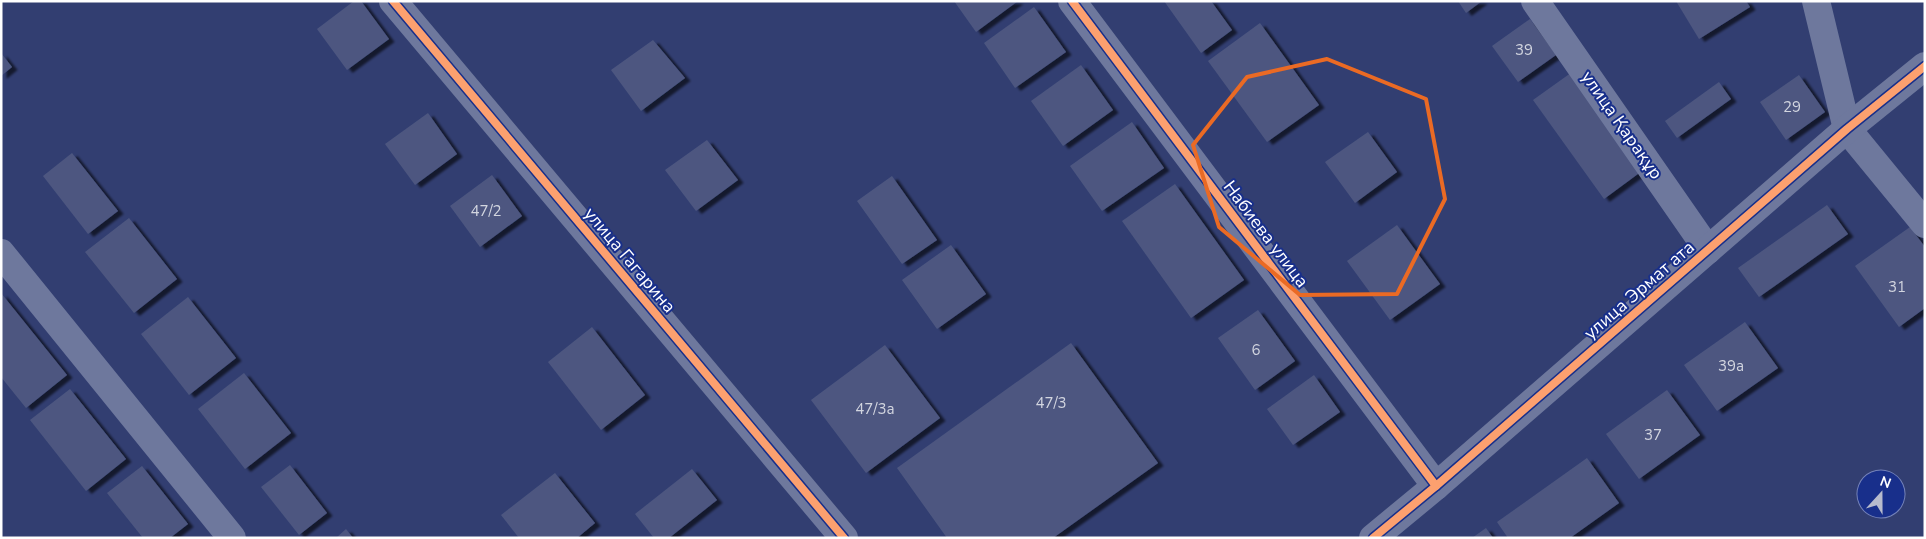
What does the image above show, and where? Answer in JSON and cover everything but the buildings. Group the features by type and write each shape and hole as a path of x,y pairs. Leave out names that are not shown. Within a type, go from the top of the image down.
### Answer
{"street":[{"name":"улица Гагарина","path":"393,1 844,538"},
{"name":"Набиева улица","path":"1072,1 1436,486"},
{"name":"улица Қарақұр","path":"1535,1 1708,250"},
{"path":"1816,1 1847,130 1925,224"},
{"name":"улица Эрмат ата","path":"1373,538 1436,486 1847,130 1925,66"},
{"path":"1,253 232,538"}],"highlighted area":[{"path":"1327,59 1426,99 1445,199 1397,294 1300,295 1219,227 1193,145 1247,77"}],"cycle path":[{"path":"393,1 844,538"},
{"path":"1072,1 1436,486"},
{"path":"1373,538 1436,486 1847,129 1925,66"}]}
